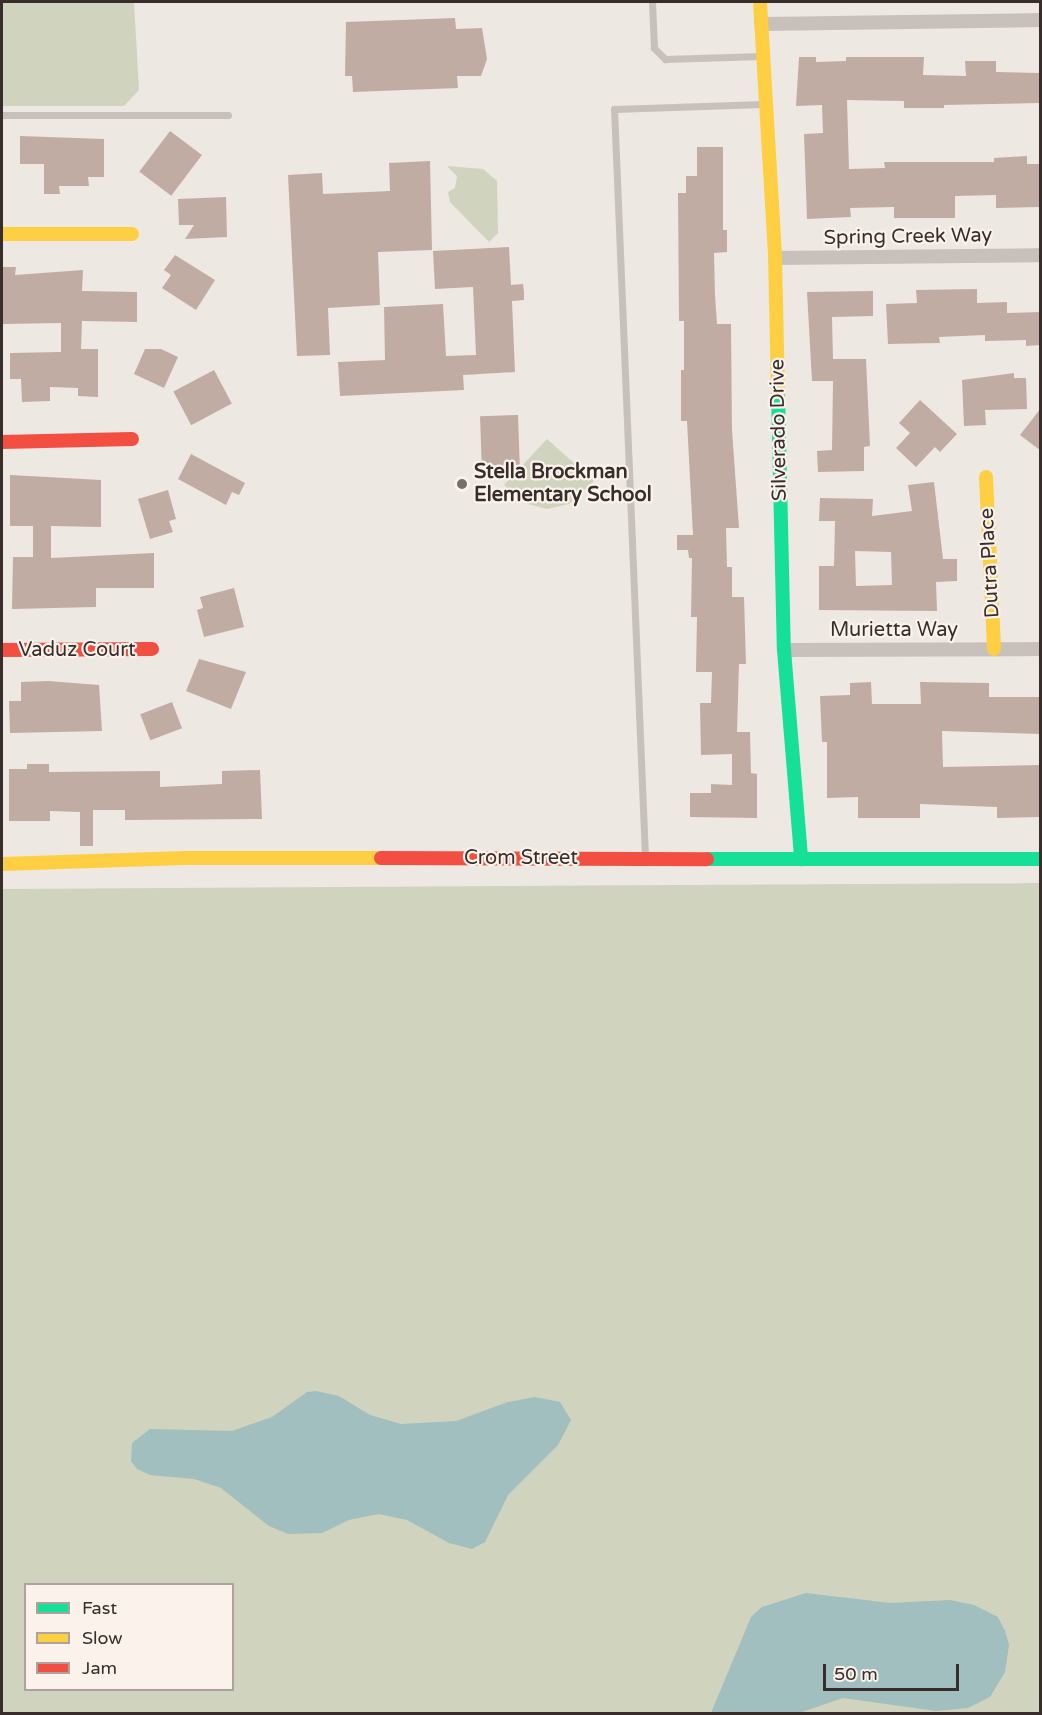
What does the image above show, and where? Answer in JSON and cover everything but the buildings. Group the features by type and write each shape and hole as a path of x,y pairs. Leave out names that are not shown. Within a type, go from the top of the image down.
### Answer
{"street":[{"name":"Silverado Drive","path":"760,2 775,258 784,650 801,859"},
{"path":"761,24 1041,20"},
{"path":"2,234 132,234"},
{"name":"Spring Creek Way","path":"775,258 1041,255"},
{"path":"2,442 132,440"},
{"name":"Dutra Place","path":"986,477 994,649"},
{"name":"Vaduz Court","path":"2,650 152,649"},
{"name":"Murietta Way","path":"784,650 1041,649"},
{"name":"Crom Street","path":"2,864 184,858 1041,859"}],"lane":[{"path":"652,2 654,48 665,60 763,56"},
{"path":"645,858 614,109 766,104"},
{"path":"2,115 228,115"}],"green space":[{"path":"2,2 134,2 139,90 124,106 2,106"},
{"path":"447,166 483,169 497,181 498,233 489,242 450,202 448,192 455,188 457,176"},
{"path":"547,439 594,481 569,504 547,509 528,504 504,485"},
{"path":"1040,883 1040,1713 2,1713 2,889"}],"water":[{"path":"316,1391 339,1396 370,1415 401,1424 456,1421 508,1402 535,1397 560,1402 571,1420 558,1445 508,1495 485,1542 472,1549 449,1543 407,1520 379,1514 349,1520 322,1533 288,1534 269,1526 221,1488 194,1479 150,1475 137,1469 131,1461 132,1443 150,1429 232,1431 272,1417 307,1392"},
{"path":"806,1593 890,1603 950,1600 974,1605 998,1617 1005,1631 1009,1645 1005,1672 990,1697 968,1708 936,1711 843,1698 799,1713 711,1713 751,1617 762,1607"}],"traffic: fast":[{"path":"778,392 784,650 801,859"},
{"path":"707,859 1040,859"}],"traffic: slow":[{"path":"760,2 775,258 778,392"},
{"path":"2,234 132,234"},
{"path":"986,477 994,649"},
{"path":"2,864 184,858 381,858"}],"traffic: jam":[{"path":"2,442 132,439"},
{"path":"2,650 152,649"},
{"path":"381,858 707,859"}],"place":[{"name":"Stella Brockman Elementary School","path":"462,484"}]}
